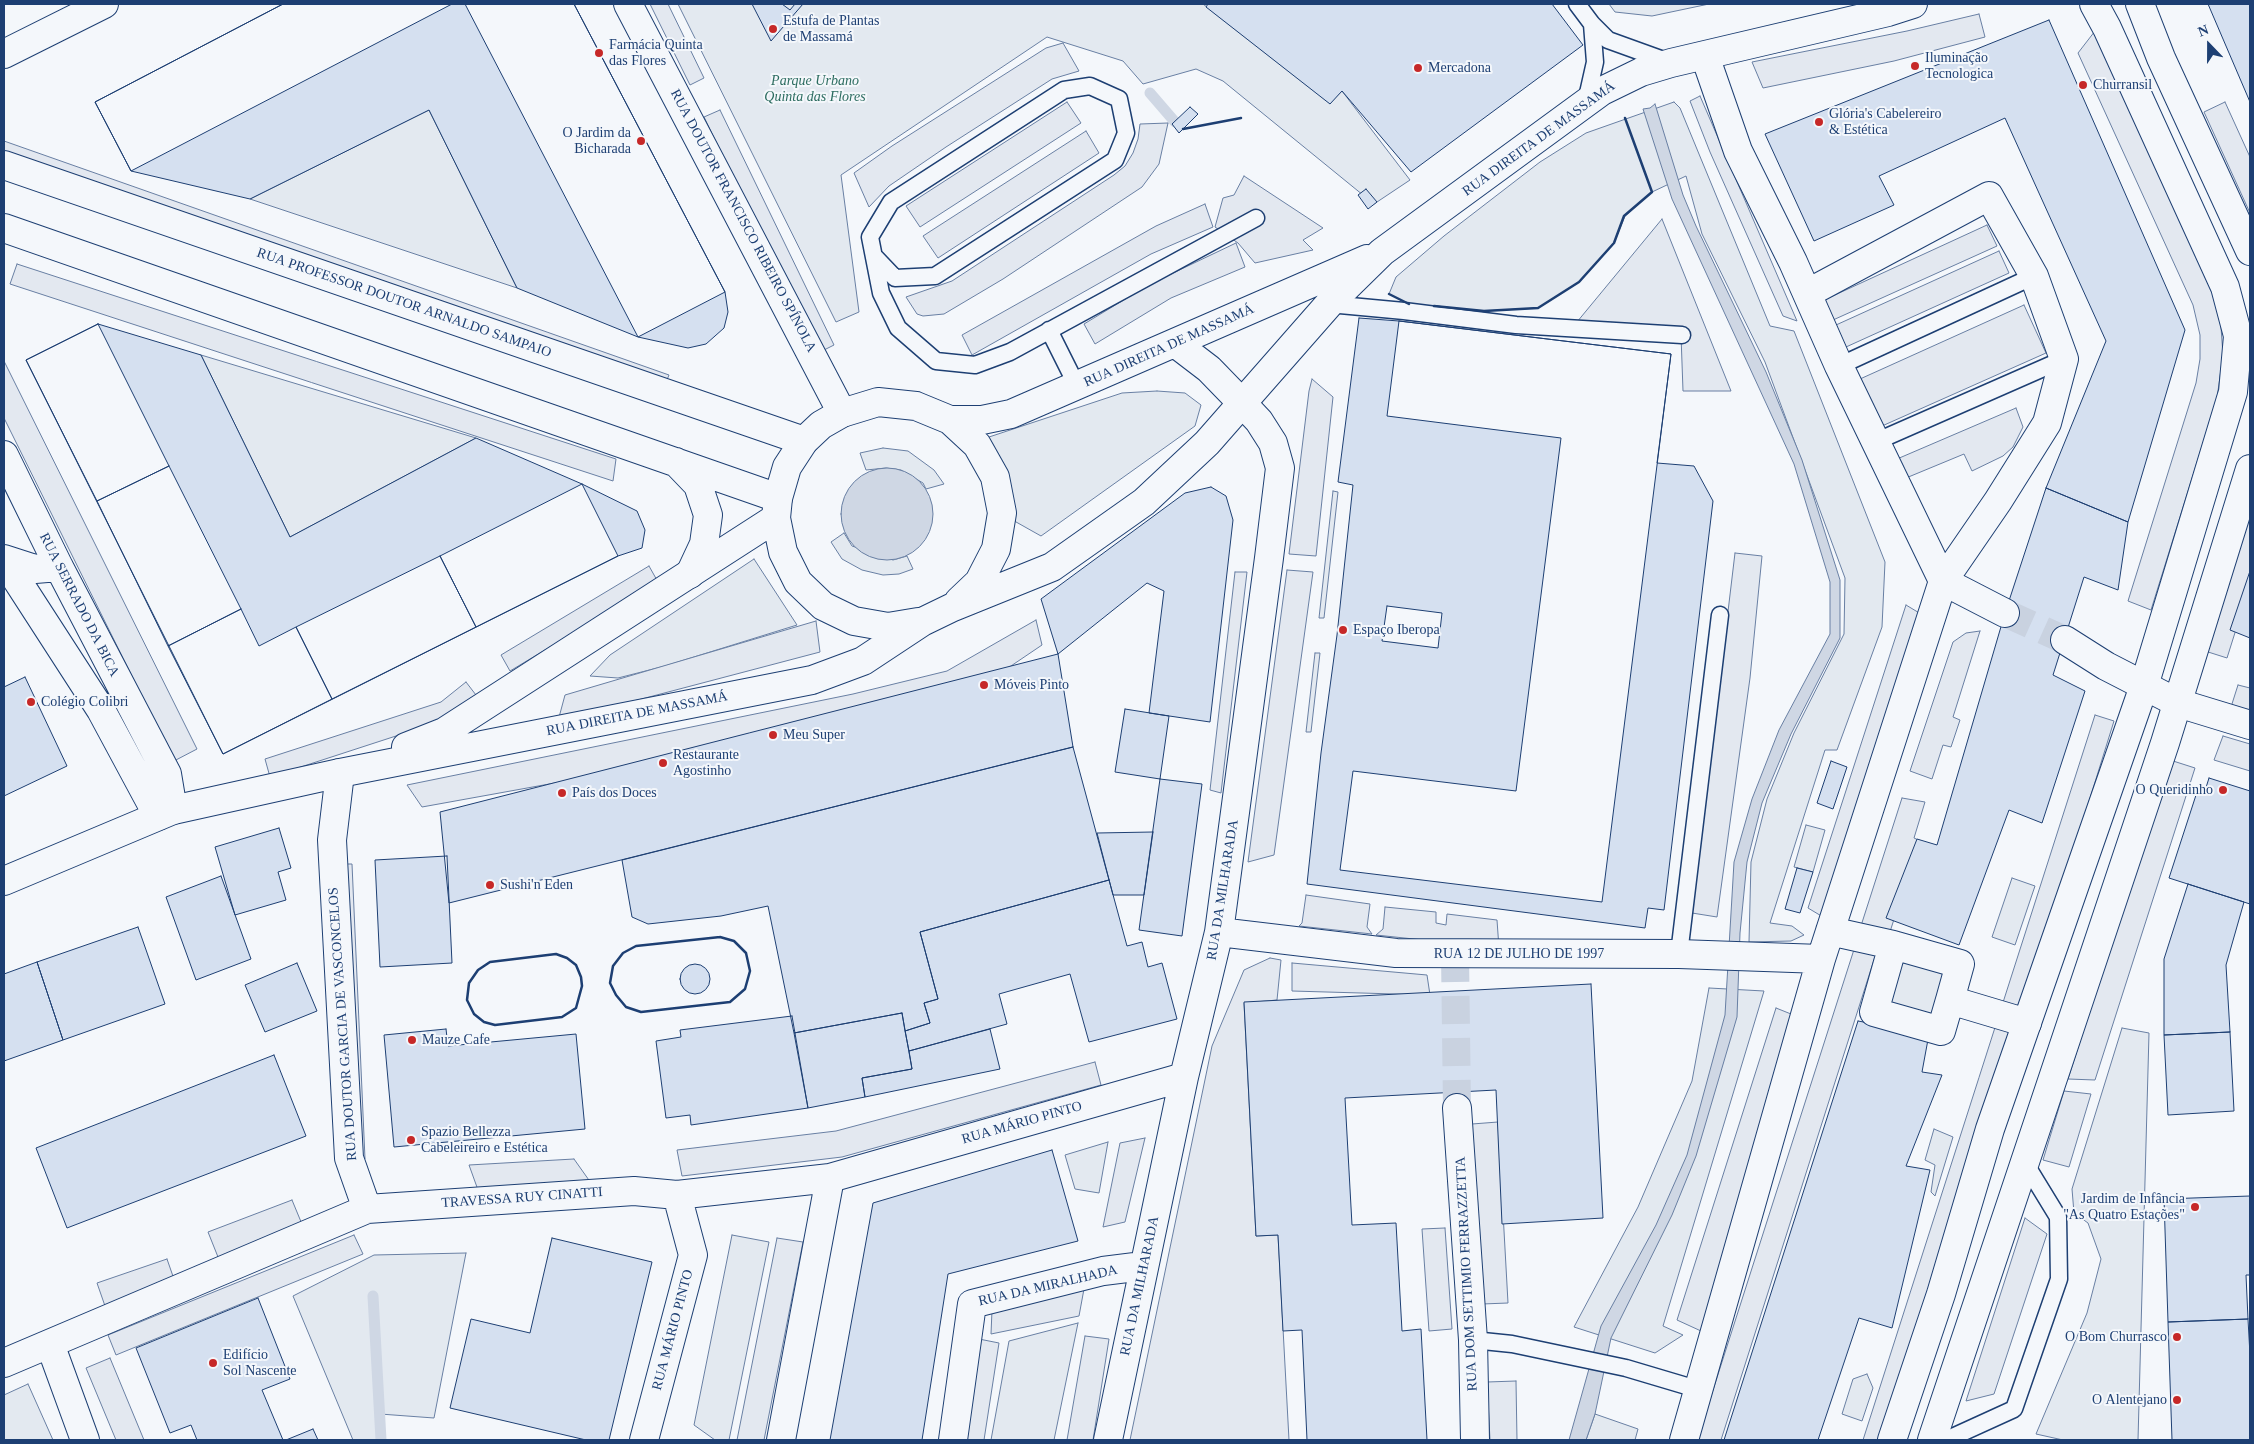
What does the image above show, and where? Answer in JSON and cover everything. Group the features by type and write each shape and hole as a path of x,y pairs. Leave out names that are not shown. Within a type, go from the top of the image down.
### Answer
{"street":[{"path":"4,54 59,13 104,4"},
{"name":"RUA DOUTOR FRANCISCO RIBEIRO SPÍNOLA","path":"628,4 842,412"},
{"name":"RUA DIREITA DE MASSAMÁ","path":"4,881 166,813 340,773 812,680 863,660 922,622 953,607 1052,567 1144,502 1207,443 1329,304 1382,252 1586,102 1619,81 1671,63 1888,12 1913,4"},
{"path":"1896,1439 1990,1129 2144,686 2233,392 2238,336 2225,287 2107,28 2094,4"},
{"path":"2140,4 2161,58 2250,251"},
{"path":"1705,56 1738,151 1808,293 1839,366 1943,582 2005,613"},
{"name":"RUA PROFESSOR DOUTOR ARNALDO SAMPAIO","path":"4,165 804,441"},
{"path":"1684,1440 1700,1390 1821,959 1943,582 1998,501 2047,423 2064,359 2034,276 1989,196 1808,293"},
{"path":"4,228 675,461 777,508"},
{"name":"RUA DIREITA DE MASSAMÁ","path":"950,420 982,420 1012,414 1382,252"},
{"name":"RUA DA MILHARADA","path":"1108,1440 1184,1077 1219,932 1280,468 1273,443 1259,421 1209,369 1175,343"},
{"name":"RUA DIREITA DE MASSAMÁ","path":"922,622 888,627 854,621 823,606 798,582 783,552 777,508 787,467 804,441 821,425 842,412 878,402 916,406 950,420 978,445 995,477 1002,512 996,549 979,582 953,607"},
{"name":"RUA SERRADO DA BICA","path":"4,455 59,567 167,774 166,813"},
{"path":"675,461 698,485 708,515 704,544 690,574"},
{"path":"1932,1440 2178,703 2250,469"},
{"name":"RUA DIREITA DE MASSAMÁ","path":"340,773 444,732 690,574 777,508"},
{"path":"4,560 35,569 59,567"},
{"path":"4,560 166,813"},
{"path":"2065,640 2106,666 2178,703 2250,725"},
{"name":"RUA DOUTOR GARCIA DE VASCONCELOS","path":"340,773 332,840 349,1158 367,1208"},
{"path":"1830,931 1893,945 1960,964 1941,1031 1874,1012 1893,945"},
{"name":"RUA 12 DE JULHO DE 1997","path":"1219,932 1396,953 1679,954 1821,959"},
{"path":"1950,1000 2027,1023"},
{"name":"RUA MÁRIO PINTO","path":"644,1440 693,1255 677,1195 830,1178 1184,1077"},
{"name":"RUA DOM SETTIMIO FERRAZZETTA","path":"1457,1108 1473,1340 1475,1440"},
{"path":"781,1440 830,1178"},
{"name":"TRAVESSA RUY CINATTI","path":"367,1208 634,1191 677,1195"},
{"path":"4,1363 367,1208"},
{"name":"RUA DA MIRALHADA","path":"954,1440 972,1304 1103,1271 1143,1266"},
{"path":"50,1344 86,1440"}],"lane":[{"path":"1576,4 1608,40 1671,63"},
{"path":"1586,102 1595,62 1592,24"},
{"path":"875,257 895,278 935,276 1115,160 1126,133 1119,98 1090,86 1064,90 907,191 891,202 870,237 881,293 898,328 936,361 975,364 1010,352 1256,218"},
{"path":"1839,366 2034,276"},
{"path":"1329,304 1516,325 1682,335"},
{"path":"1049,330 1077,386"},
{"path":"1875,442 2064,359"},
{"path":"1679,954 1720,615"},
{"path":"1946,1440 2014,1409 2059,1279 2058,1217 2025,1163"},
{"path":"1473,1340 1512,1344 1616,1366 1700,1390"}],"green space":[{"name":"Parque Urbano Quinta das Flores","path":"678,4 1203,4 1330,103 1342,91 1410,180 1374,204 1223,81 1196,69 1143,84 1123,61 1047,37 841,175 859,312 836,322"},
{"path":"1609,4 1709,4 1652,16 1615,12"},
{"path":"1674,102 1680,108 1770,326 1794,331 1885,562 1882,627 1837,750 1825,750 1770,923 1792,926 1804,935 1791,941 1749,942 1751,862 1767,799 1794,733 1844,634 1845,578 1765,362 1702,234 1686,176 1652,192 1625,216 1614,243 1579,282 1538,308 1484,311 1408,304 1389,294 1396,277 1444,236 1540,162 1586,133"},
{"path":"429,110 517,288 250,199"},
{"path":"201,355 476,438 290,537"},
{"path":"1157,391 1185,393 1201,405 1195,426 1041,536 1009,518 986,438 1122,393"},
{"path":"883,448 908,451 934,470 944,484 926,489 923,483 901,470 886,468 866,470 860,453"},
{"path":"1333,491 1338,492 1324,618 1319,618"},
{"path":"844,533 852,546 893,560 907,556 913,569 899,574 883,575 862,570 842,559 831,542"},
{"path":"754,559 797,625 665,666 618,678 590,676 610,655"},
{"path":"1315,653 1320,653 1311,732 1306,732"},
{"path":"1806,825 1825,830 1813,872 1794,867"},
{"path":"2012,878 2035,886 2015,945 1992,937"},
{"path":"1893,945 1960,964 1941,1031 1874,1012"},
{"path":"1709,988 1764,991 1663,1326 1683,1335 1655,1353 1574,1327 1638,1207 1692,1081"},
{"path":"2122,1028 2149,1033 2138,1440 2063,1440 2036,1434 2087,1313 2101,1259 2088,1223 2074,1213 2072,1189"},
{"path":"1934,1129 1953,1137 1935,1196 1931,1192 1935,1165 1925,1160"},
{"path":"1108,1142 1099,1193 1075,1189 1065,1155"},
{"path":"732,1235 769,1242 729,1440 715,1440 694,1425"},
{"path":"466,1253 434,1418 380,1414 381,1440 353,1440 293,1296 374,1255"},
{"path":"1078,1323 1054,1440 991,1440 1009,1341"},
{"path":"1867,1374 1873,1388 1862,1421 1842,1414 1853,1379"},
{"path":"28,1384 53,1440 4,1440 4,1395"},
{"path":"1595,1414 1638,1429 1635,1440 1586,1440"}],"shaded area":[{"path":"650,4 668,4 704,78 690,85"},
{"path":"1979,14 1985,37 1894,61 1763,88 1752,62 1907,31"},
{"path":"2095,31 2216,300 2221,327 2223,355 2217,398 2151,610 2128,601 2196,383 2200,359 2200,335 2193,305 2078,53"},
{"path":"1063,43 1079,71 1052,79 946,147 889,186 869,207 854,173 892,146 1046,48"},
{"path":"1700,96 1797,321 1783,316 1710,152 1690,101"},
{"path":"1067,102 1081,123 920,227 906,206"},
{"path":"2225,102 2250,157 2250,213 2204,112"},
{"path":"1655,104 1683,195 1766,372 1802,460 1840,580 1840,638 1791,734 1762,803 1747,862 1740,933 1737,1017 1696,1156 1672,1215 1611,1338 1595,1414 1586,1440 1569,1440 1601,1326 1656,1225 1687,1155 1725,1015 1734,862 1752,799 1779,730 1830,634 1830,582 1794,464 1672,199 1643,109 1650,108"},
{"path":"720,110 834,345 818,353 704,117"},
{"path":"1168,123 1159,164 1142,187 1003,279 944,314 923,316 917,314 906,297 952,281 1114,175 1125,166 1133,153 1138,139 1140,124"},
{"path":"1086,131 1099,153 938,258 923,236"},
{"path":"4,141 669,375 664,387 4,156"},
{"path":"1244,176 1323,228 1303,240 1313,250 1255,263 1238,243 1215,227 1223,198 1234,195"},
{"path":"1205,204 1213,227 1151,254 972,355 962,335 1156,226"},
{"path":"1662,219 1731,391 1683,391 1681,335 1572,328"},
{"path":"1987,225 1997,246 1833,320 1824,300"},
{"path":"1236,243 1245,267 1171,298 1095,344 1084,324 1150,284"},
{"path":"1999,251 2009,273 1846,347 1836,325"},
{"path":"17,264 616,459 613,481 10,284"},
{"path":"2024,305 2046,353 1882,426 1860,379"},
{"path":"4,361 197,749 174,761 4,418"},
{"path":"1312,379 1333,397 1316,556 1289,554"},
{"path":"2016,408 2023,427 2013,447 2003,456 1972,471 1964,454 1906,478 1897,459"},
{"path":"887,468 905,471 920,481 930,496 933,514 930,532 920,547 905,557 887,560 869,557 854,547 844,532 841,514 844,496 854,481 869,471"},
{"path":"2250,506 2250,585 2227,658 2205,651"},
{"path":"1735,553 1762,556 1750,678 1717,917 1692,913"},
{"path":"649,566 658,582 510,671 501,655"},
{"path":"1287,570 1313,572 1274,855 1248,862"},
{"path":"1235,572 1247,572 1221,793 1210,790"},
{"path":"1906,605 1931,620 1828,920 1808,908"},
{"path":"1036,620 1042,645 968,695 765,745 422,807 407,785 853,694 947,671"},
{"path":"816,621 820,652 558,721 565,695"},
{"path":"1980,631 1953,717 1960,720 1951,747 1943,745 1932,779 1910,771 1953,642 1966,633"},
{"path":"466,682 476,695 442,721 270,777 265,759 441,702"},
{"path":"2238,685 2250,688 2250,713 2231,707"},
{"path":"2095,715 2114,721 2036,972 1886,1440 1863,1440"},
{"path":"2223,736 2250,744 2250,771 2214,760"},
{"path":"2170,760 2195,768 2095,1080 2068,1079"},
{"path":"1902,798 1925,802 1914,838 1921,841 1917,848 1887,941 1859,932"},
{"path":"341,864 352,864 365,1159 356,1160"},
{"path":"1306,895 1370,904 1367,927 1372,934 1299,926 1302,923"},
{"path":"1385,907 1436,912 1436,923 1446,925 1447,914 1497,920 1499,948 1376,935 1383,929"},
{"path":"1858,937 1879,944 1721,1440 1697,1440"},
{"path":"1270,958 1281,960 1277,1000 1244,1003 1256,1236 1278,1235 1289,1440 1130,1440 1212,1046 1244,970"},
{"path":"1292,963 1427,975 1430,995 1292,991"},
{"path":"1776,1008 1801,1018 1701,1331 1677,1320"},
{"path":"1095,1062 1101,1085 842,1157 682,1176 677,1150 836,1131"},
{"path":"2064,1091 2091,1094 2069,1167 2043,1160"},
{"path":"1498,1122 1508,1303 1482,1304 1472,1124"},
{"path":"1145,1138 1125,1222 1103,1227 1120,1143"},
{"path":"574,1159 591,1183 478,1190 469,1165"},
{"path":"292,1200 304,1229 220,1262 208,1232"},
{"path":"2025,1218 2047,1234 1994,1394 1966,1401"},
{"path":"1445,1228 1452,1329 1429,1331 1422,1229"},
{"path":"354,1235 363,1254 116,1355 108,1335"},
{"path":"777,1238 803,1242 764,1440 737,1440"},
{"path":"167,1259 175,1282 105,1306 97,1283"},
{"path":"1084,1289 1079,1316 991,1334 992,1310"},
{"path":"1085,1336 1109,1339 1093,1440 1067,1440"},
{"path":"979,1339 999,1343 984,1440 963,1440"},
{"path":"110,1358 144,1440 116,1440 86,1368"},
{"path":"1516,1381 1517,1440 1490,1440 1487,1382"}],"building":[{"path":"283,4 452,4 131,171 95,102"},
{"path":"283,4 574,4 725,292 728,312 724,328 706,344 688,348 638,337 517,288 429,110 250,199 131,171 95,102"},
{"path":"465,4 574,4 725,292 638,337"},
{"name":"Estufa de Plantas de Massamá","path":"752,4 803,4 771,41"},
{"path":"782,4 795,4 790,10"},
{"name":"Mercadona","path":"1208,4 1552,4 1583,45 1411,172 1342,91 1330,104 1206,7"},
{"path":"2208,4 2250,4 2250,102"},
{"path":"2049,20 2185,330 2128,522 2046,488 2106,341 2005,118 1879,176 1894,205 1814,241 1765,134"},
{"path":"1190,107 1198,114 1179,133 1172,124"},
{"path":"1366,189 1377,202 1368,209 1358,195"},
{"path":"1359,318 1399,321 1671,354 1657,463 1694,466 1713,501 1664,910 1648,908 1645,928 1307,884 1353,485 1338,482"},
{"path":"1399,321 1671,354 1602,902 1340,870 1353,771 1516,791 1561,438 1387,416"},
{"path":"98,324 201,355 290,537 476,438 582,484 637,511 645,530 642,548 618,556 223,754 26,360"},
{"path":"98,324 169,466 97,501 26,360"},
{"path":"169,466 241,609 168,646 97,501"},
{"path":"582,484 618,556 476,627 440,556"},
{"path":"1211,487 1226,496 1233,520 1210,722 1149,713 1164,591 1147,583 1058,654 1041,599 1185,493"},
{"path":"2046,488 2128,522 2118,590 2084,577 2053,675 2085,691 2042,823 2009,810 1959,945 1886,918 1917,839 1937,845 2005,613"},
{"path":"440,556 476,627 332,699 296,627"},
{"path":"2250,571 2250,638 2230,630"},
{"path":"1387,606 1442,613 1438,648 1382,641"},
{"path":"241,609 259,646 296,627 332,699 223,754 168,646"},
{"path":"1058,654 1073,747 449,903 440,812"},
{"path":"25,677 67,766 4,796 4,687"},
{"path":"1125,709 1169,716 1160,779 1115,772"},
{"path":"1073,747 1109,880 920,932 938,999 924,1003 930,1023 905,1031 902,1013 794,1033 768,906 721,916 648,924 632,917 622,860"},
{"path":"1831,761 1847,767 1833,809 1817,803"},
{"path":"2209,778 2250,791 2250,904 2169,878 2197,792 2204,794"},
{"path":"1160,779 1202,784 1182,936 1139,930"},
{"path":"279,828 291,868 278,872 286,900 235,915 215,847"},
{"path":"1153,832 1144,895 1113,895 1097,833"},
{"path":"447,856 452,963 380,967 375,860"},
{"path":"1797,868 1813,872 1800,913 1785,909"},
{"path":"221,876 251,959 196,980 166,897"},
{"path":"1109,880 1127,946 1142,942 1148,967 1162,963 1177,1019 1089,1042 1070,974 999,994 1007,1024 909,1051 905,1031 930,1023 924,1003 938,999 920,932"},
{"path":"2188,884 2244,902 2226,965 2230,1032 2164,1035 2164,959"},
{"path":"138,927 165,1004 63,1040 37,962"},
{"path":"37,962 63,1040 4,1061 4,974"},
{"path":"297,963 317,1011 265,1032 245,985"},
{"path":"695,964 706,968 710,979 706,990 695,994 684,990 680,979 684,968"},
{"path":"1591,984 1603,1218 1502,1224 1496,1090 1345,1098 1352,1225 1396,1223 1402,1331 1421,1329 1427,1440 1307,1440 1302,1330 1283,1331 1278,1235 1256,1236 1244,1002"},
{"path":"902,1013 912,1069 862,1078 865,1097 808,1108 794,1033"},
{"path":"792,1016 808,1108 691,1125 690,1115 666,1118 656,1041 681,1037 680,1030"},
{"path":"1858,1021 1929,1034 1922,1072 1942,1075 1906,1166 1930,1170 1892,1328 1859,1318 1818,1440 1724,1440"},
{"path":"446,1029 448,1046 576,1034 585,1129 394,1147 384,1035"},
{"path":"990,1029 1000,1069 865,1097 862,1078 912,1069 909,1051"},
{"path":"2230,1032 2234,1111 2168,1115 2164,1035"},
{"path":"274,1055 306,1136 67,1228 36,1148"},
{"path":"1052,1150 1078,1241 948,1274 922,1440 830,1440 873,1203"},
{"path":"2250,1196 2250,1275 2246,1275 2248,1319 2168,1322 2164,1199"},
{"path":"552,1238 652,1262 609,1440 586,1440 450,1408 471,1319 530,1333"},
{"name":"Edifício Sol Nascente","path":"258,1298 290,1379 262,1390 283,1440 197,1440 191,1425 170,1433 136,1348"},
{"path":"2248,1319 2250,1440 2172,1440 2168,1322"},
{"path":"313,1429 318,1440 286,1440"}],"waterway":[{"path":"1150,93 1175,122"},
{"path":"373,1296 381,1440"}],"tunnel":[{"path":"2005,613 2065,640"},
{"path":"1455,954 1457,1108"}],"fence":[{"path":"1623,4 1628,4"}],"wall":[{"path":"1183,129 1241,118"},
{"path":"1434,306 1484,311 1538,308 1579,282 1614,243 1624,216 1652,192 1625,118"},
{"path":"1389,294 1409,304"},
{"path":"720,937 734,941 746,953 750,971 745,989 730,1002 641,1012 626,1007 616,995 610,983 613,966 623,953 636,946 720,937"},
{"path":"556,954 567,958 576,965 581,977 582,986 576,1008 562,1017 495,1025 484,1022 474,1014 467,1000 469,983 478,970 490,962 556,954"}],"place":[{"name":"Estufa de Plantas de Massamá","path":"773,29"},
{"name":"Farmácia Quinta das Flores","path":"599,53"},
{"name":"Iluminação Tecnologica","path":"1915,66"},
{"name":"Mercadona","path":"1418,68"},
{"name":"Churransil","path":"2083,85"},
{"name":"Glória's Cabelereiro & Estética","path":"1819,122"},
{"name":"O Jardim da Bicharada","path":"641,141"},
{"name":"Espaço Iberopa","path":"1343,630"},
{"name":"Móveis Pinto","path":"984,685"},
{"name":"Colégio Colibri","path":"31,702"},
{"name":"Meu Super","path":"773,735"},
{"name":"Restaurante Agostinho","path":"663,763"},
{"name":"O Queridinho","path":"2223,790"},
{"name":"País dos Doces","path":"562,793"},
{"name":"Sushi'n Eden","path":"490,885"},
{"name":"Mauze Cafe","path":"412,1040"},
{"name":"Spazio Bellezza Cabeleireiro e Estética","path":"411,1140"},
{"name":"Jardim de Infância \"As Quatro Estações\"","path":"2195,1207"},
{"name":"O Bom Churrasco","path":"2177,1337"},
{"name":"Edifício Sol Nascente","path":"213,1363"},
{"name":"O Alentejano","path":"2177,1400"}]}
